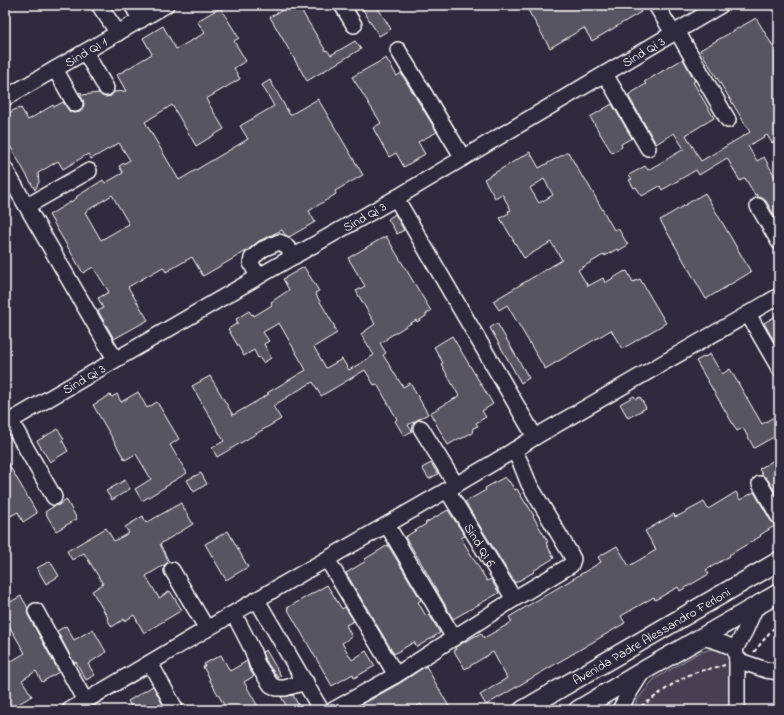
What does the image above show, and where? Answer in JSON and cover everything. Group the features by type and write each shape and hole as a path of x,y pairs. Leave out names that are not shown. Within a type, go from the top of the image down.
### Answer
{"main road":[{"name":"Avenida Padre Alessandro Ferloni","path":"523,710 779,561"},
{"name":"Avenida Padre Alessandro Ferloni","path":"578,710 779,593"}],"street":[{"path":"100,5 118,33"},
{"path":"132,5 141,20"},
{"name":"Sind QI 1","path":"5,98 166,5"},
{"path":"342,5 354,25"},
{"path":"656,5 675,32 728,120"},
{"name":"Sind Qi 3","path":"8,422 396,198 721,5"},
{"path":"398,50 463,158"},
{"path":"85,52 106,88"},
{"path":"55,69 75,104"},
{"path":"605,74 648,148"},
{"path":"5,169 116,359"},
{"path":"27,206 89,171"},
{"path":"396,198 535,437"},
{"path":"758,206 779,242"},
{"path":"258,277 251,263 252,258 263,250 278,242 284,244 295,256"},
{"path":"70,710 451,488 535,437 779,296"},
{"path":"748,314 779,368"},
{"path":"8,422 54,496"},
{"name":"Sind QI 6","path":"421,428 451,488 514,599"},
{"path":"333,710 396,675 570,565 573,559 529,484 514,450"},
{"path":"760,484 779,517"},
{"path":"387,525 454,638"},
{"path":"327,559 396,675"},
{"path":"172,570 207,629"},
{"path":"257,600 322,710"},
{"path":"732,658 756,606"},
{"path":"36,611 85,701"},
{"path":"234,614 252,649 257,664 271,685 277,688 285,688 306,682"},
{"path":"702,637 729,645 732,658 737,710"},
{"path":"732,658 766,670 779,672"},
{"path":"150,663 176,710"},
{"path":"620,710 643,671"}],"path":[{"path":"635,710 692,673 732,658 753,654 779,623"}],"shaded area":[{"path":"714,648 727,653 731,659 731,710 632,710 638,699 653,680 698,653"}],"building":[{"path":"291,5 298,5 326,51 327,50 331,55 355,41 361,49 307,81 270,17"},
{"path":"360,5 376,5 391,29 379,36"},
{"path":"525,5 637,5 641,12 592,41 584,28 550,48"},
{"path":"220,8 239,38 234,41 246,61 234,68 240,79 206,99 224,129 196,146 172,105 145,122 179,180 248,139 240,126 274,106 262,85 270,80 290,115 318,99 363,175 335,191 336,194 309,211 315,222 289,237 285,235 282,230 259,241 248,250 203,276 192,257 166,272 163,267 128,287 148,320 114,339 98,311 103,308 98,298 109,292 93,267 83,273 49,215 103,180 105,183 123,173 119,166 130,160 119,143 91,159 88,154 63,169 58,161 38,173 39,182 35,190 5,137 5,115 18,108 21,108 28,120 53,105 54,107 63,102 70,112 75,113 80,112 83,108 83,100 79,93 81,92 82,95 99,93 106,97 111,96 114,92 126,91 117,75 152,54 143,38 163,26 176,49 205,33 197,21","holes":["112,195 129,224 101,240 85,212"]},
{"path":"756,18 779,56 779,139 772,143 767,135 748,146 757,161 764,157 779,184 779,224 766,201 758,197 756,194 755,195 745,178 740,181 727,158 699,175 696,170 662,190 660,186 642,196 629,180 632,179 629,175 645,166 648,170 684,149 674,133 656,144 628,95 646,84 644,82 683,59 695,81 693,82 714,118 686,135 701,161 750,132 700,50"},
{"path":"386,58 397,76 401,73 437,132 418,142 425,154 404,167 396,153 389,157 373,128 381,123 352,77"},
{"path":"612,104 632,138 621,144 622,147 612,153 590,117"},
{"path":"530,152 539,168 568,152 614,230 618,228 628,245 605,256 605,254 578,270 588,286 603,278 605,283 627,271 633,282 640,279 666,323 622,349 611,330 545,369 507,305 499,310 493,301 562,260 551,242 524,258 500,218 509,213 508,211 511,210 502,194 495,198 484,179","holes":["544,179 553,195 539,203 530,188"]},
{"path":"705,193 751,272 706,299 660,220"},
{"path":"395,214 404,230 397,234 388,219"},
{"path":"386,236 431,311 417,322 416,320 380,343 386,353 383,355 403,387 410,383 428,414 408,425 412,431 404,436 395,421 397,419 377,384 374,385 365,370 321,396 313,382 297,391 273,406 281,419 217,457 212,448 224,441 192,386 210,376 233,415 306,370 279,323 263,332 269,341 264,344 271,358 263,363 259,357 258,358 254,350 244,356 228,329 238,323 236,319 249,311 254,316 272,305 271,302 289,290 283,279 304,267 319,291 315,293 337,333 314,347 326,368 342,359 349,370 374,355 361,334 375,324 356,291 365,286 348,258"},
{"path":"779,314 779,350 764,323"},
{"path":"497,323 529,378 521,383 490,328"},
{"path":"452,336 493,404 482,411 486,417 476,423 478,426 473,428 472,434 469,434 461,439 460,438 448,445 430,413 459,396 441,364 443,363 434,347"},
{"path":"710,354 722,374 730,369 762,424 779,414 779,434 754,448 743,428 737,431 696,361"},
{"path":"138,392 147,408 157,402 179,439 170,445 187,473 142,501 135,489 151,479 136,454 125,460 93,405 110,395 112,397 117,394 121,402"},
{"path":"634,396 636,399 640,397 646,408 628,418 620,404"},
{"path":"58,429 64,439 62,440 68,451 50,462 37,441"},
{"path":"779,457 779,499 768,480 763,476 759,469"},
{"path":"5,458 37,513 23,522 18,512 5,519"},
{"path":"431,463 438,474 429,479 422,468"},
{"path":"201,473 207,484 194,492 187,480"},
{"path":"505,477 515,490 517,489 527,504 548,542 546,543 554,558 515,583 465,502 486,490 485,488"},
{"path":"125,480 130,489 112,500 106,491"},
{"path":"736,492 740,500 754,492 771,521 776,525 760,535 761,536 729,555 730,556 706,570 709,574 680,591 678,587 655,600 654,597 621,616 625,623 486,705 480,695 507,678 493,652 465,669 454,651 456,650 455,647 481,633 484,638 512,622 509,617 601,562 598,557 617,546 629,566 656,550 645,531 674,514 675,517 704,502 708,509"},
{"path":"66,499 77,519 56,531 45,512 54,506 59,505"},
{"path":"181,503 193,524 160,544 169,562 146,576 159,598 170,591 182,610 144,633 134,615 125,621 124,619 112,627 92,591 103,584 84,553 72,560 67,551 106,528 114,541 129,533 125,527 143,516 146,523"},
{"path":"448,510 465,536 461,538 487,581 491,579 499,593 453,619 405,537 426,524 425,523"},
{"path":"228,531 248,567 226,580 205,544"},
{"path":"388,545 421,600 418,602 426,616 429,614 440,633 417,647 414,642 394,654 346,573"},
{"path":"50,561 59,576 46,584 37,568"},
{"path":"327,585 342,609 345,607 354,621 346,625 352,637 342,643 352,660 366,651 375,666 354,678 353,674 332,686 287,608"},
{"path":"21,596 28,608 28,615 59,672 42,682 36,671 22,680 32,696 10,709 5,701 5,665 25,653 5,619 5,605"},
{"path":"66,626 74,640 93,629 106,652 88,664 95,675 86,680 76,662 74,663 57,631"},
{"path":"266,650 281,676 278,678 265,660 262,652"},
{"path":"221,655 230,671 247,661 249,669 254,676 244,682 260,710 227,710 203,667 205,666 204,664"},
{"path":"426,666 451,710 425,710 421,704 410,710 352,710 400,683"},
{"path":"153,686 163,705 160,707 162,710 133,710 128,701"},
{"path":"293,695 301,710 289,710 281,697"}]}
